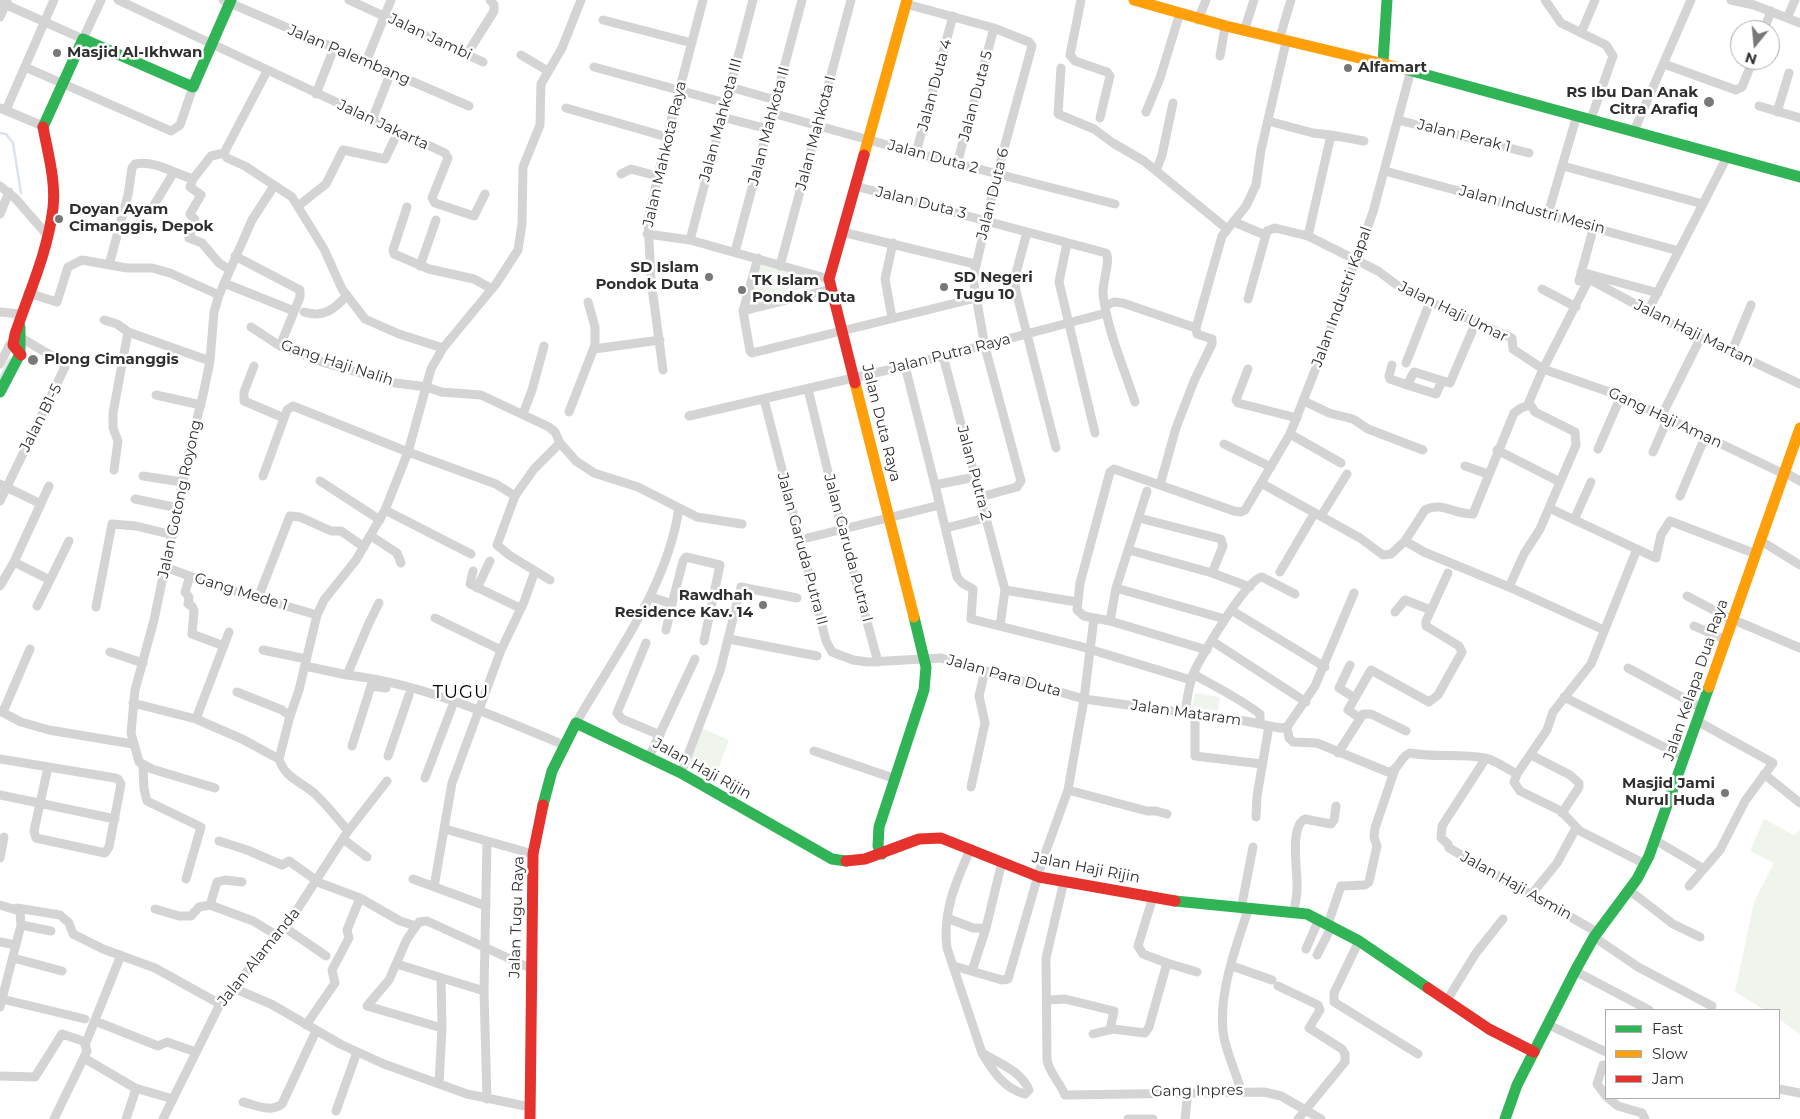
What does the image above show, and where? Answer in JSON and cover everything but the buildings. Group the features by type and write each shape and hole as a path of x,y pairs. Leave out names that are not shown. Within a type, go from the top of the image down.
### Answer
{"street":[{"path":"43,126 3,109 25,67 54,0"},
{"path":"0,364 15,343 28,293 48,236 54,207 53,184 43,126 101,0"},
{"name":"Jalan Jakarta","path":"118,0 447,155 448,161 432,198 433,201 474,216 485,194"},
{"name":"Jalan Jambi","path":"349,0 484,62"},
{"path":"366,62 391,0"},
{"path":"467,54 494,11 494,5 490,0"},
{"path":"367,857 315,794 289,777 282,770 279,759 299,690 317,615 324,600 364,547 385,510 408,452 427,387 430,369 443,348 492,290 519,244 522,224 523,167 538,132 540,90 548,71 564,43 581,0"},
{"name":"Jalan Mahkota Raya","path":"663,370 647,234 657,176 703,0"},
{"name":"Jalan Mahkota III","path":"690,240 753,0"},
{"name":"Jalan Mahkota II","path":"735,252 802,0"},
{"name":"Jalan Mahkota I","path":"780,266 852,0"},
{"path":"1081,0 1070,55 1075,61 1107,72 1110,76 1100,118"},
{"path":"1134,0 1179,16 1283,41 1383,62 1800,177"},
{"path":"1198,20 1206,0"},
{"path":"1244,31 1254,0"},
{"path":"1206,650 1080,613 1077,602 1111,470 1160,485 1176,428 1194,380 1213,341 1211,338 1198,334 1196,328 1222,236 1226,228 1234,222 1246,206 1256,184 1291,0"},
{"path":"1383,62 1387,0"},
{"path":"1545,0 1561,23 1606,45 1613,56 1591,119"},
{"path":"1581,33 1595,0"},
{"path":"1634,131 1691,0"},
{"path":"1731,0 1771,11 1800,23"},
{"path":"1787,18 1794,0"},
{"path":"25,67 171,131 180,125 193,87 228,1"},
{"name":"Jalan Palembang","path":"228,1 469,106"},
{"path":"0,16 4,2 193,87"},
{"path":"906,2 994,28"},
{"name":"Jalan Duta Raya","path":"882,854 878,846 878,834 924,690 926,673 924,658 830,284 842,232 906,2"},
{"path":"1768,20 1771,11"},
{"name":"Jalan Duta 4","path":"916,153 953,16"},
{"path":"1146,112 1160,78 1179,16"},
{"path":"603,20 692,43"},
{"path":"1220,56 1225,27"},
{"name":"Jalan Duta 6","path":"980,497 1017,487 1021,481 985,345 973,280 975,264 997,174 1032,51 1031,44 994,28"},
{"name":"Jalan Duta 5","path":"958,164 994,28"},
{"path":"316,94 334,48"},
{"path":"522,55 548,71"},
{"path":"1664,64 1736,90 1742,88 1749,70"},
{"path":"594,67 726,103"},
{"path":"1061,68 1058,114 1094,129 1156,171 1226,228"},
{"name":"Jalan Industri Kapal","path":"1160,485 1234,511 1244,512 1290,434 1304,401 1357,260 1385,171 1411,70"},
{"path":"230,270 219,263 202,244 189,238 194,222 190,214 200,196 190,187 211,156 224,153 267,71"},
{"path":"372,120 391,72"},
{"path":"1777,112 1789,73"},
{"path":"730,87 775,100"},
{"path":"1156,171 1162,155 1173,103"},
{"path":"1759,106 1800,118"},
{"path":"566,108 667,138"},
{"name":"Jalan Duta 2","path":"772,113 916,153 1115,204"},
{"path":"1548,214 1577,115"},
{"path":"722,117 768,129"},
{"name":"Jalan Perak 1","path":"1398,120 1529,153"},
{"path":"1268,121 1364,141"},
{"path":"298,206 326,184 343,150 383,160 387,157 398,132"},
{"path":"1308,236 1331,135"},
{"path":"224,153 226,158 244,166 292,198 324,249 338,283 369,322 443,348"},
{"path":"1648,311 1727,157"},
{"path":"109,265 126,203 132,168 135,164 142,163 174,172 193,180"},
{"path":"1562,166 1703,204"},
{"path":"621,174 632,169 657,176"},
{"name":"Jalan Industri Mesin","path":"1385,171 1594,226 1679,251"},
{"path":"152,210 174,172"},
{"path":"0,186 8,192 48,236"},
{"name":"Jalan Gotong Royong","path":"186,879 201,827 147,800 143,766 139,762 133,744 131,724 133,703 173,534 182,482 201,404 210,360 214,312 235,256 252,220 274,186"},
{"name":"Jalan Duta 3","path":"855,186 986,220 1108,255 1103,286 1106,310"},
{"path":"0,214 8,192"},
{"path":"407,207 393,250 398,257 420,266 474,279 492,290"},
{"path":"420,266 436,220"},
{"path":"1234,222 1265,235 1248,299"},
{"path":"1579,281 1594,226"},
{"name":"Jalan Haji Umar","path":"1265,235 1270,229 1275,228 1308,236 1383,274 1395,286 1512,338 1513,349 1542,369"},
{"path":"842,232 975,264"},
{"path":"1027,232 1015,284 1026,335 1056,448"},
{"path":"647,234 690,240 758,258 830,284"},
{"path":"892,318 885,279 893,243"},
{"path":"1067,243 1059,277 1095,433"},
{"path":"235,256 300,290 299,312 280,346"},
{"path":"758,258 743,311 750,351 752,353 976,298"},
{"path":"28,293 55,302 68,269 73,264 82,260 127,268 152,268 170,273 219,295"},
{"path":"1581,272 1658,293"},
{"name":"Jalan Haji Martan","path":"1576,307 1589,279 1648,311 1800,384"},
{"path":"224,283 299,312 316,314 328,312 337,307 347,295"},
{"path":"743,311 830,284"},
{"path":"1261,483 1360,538 1384,555 1391,554 1405,541 1425,510 1430,507 1437,506 1473,514 1514,413 1530,405 1542,369 1576,307 1542,289"},
{"path":"570,412 594,349 596,336 588,302"},
{"name":"Jalan Putra Raya","path":"690,416 905,366 1069,324 1106,310 1114,302 1123,303 1196,328"},
{"path":"1406,363 1430,302"},
{"path":"1732,352 1751,305"},
{"path":"1106,310 1135,402"},
{"path":"0,312 20,319"},
{"path":"104,320 117,324 128,332 210,360"},
{"path":"1407,385 1414,372 1448,384 1476,322"},
{"name":"Gang Haji Nalih","path":"251,328 280,346 395,383 427,387 441,392 474,393 523,414 555,432 560,443 576,461 594,473 638,487 697,516 742,524"},
{"path":"114,470 118,441 113,428 113,413 128,332"},
{"path":"1653,452 1665,416 1701,337"},
{"path":"0,340 15,343"},
{"path":"594,349 660,340"},
{"path":"0,392 20,355 15,343"},
{"name":"Jalan B1-5","path":"3,486 65,367 62,362 15,343"},
{"path":"523,414 532,390 544,346"},
{"name":"Jalan Putra 2","path":"943,356 1005,590 1000,626"},
{"path":"1392,365 1389,378 1407,385 1436,394 1442,381"},
{"path":"254,366 244,392 244,401 284,418"},
{"path":"905,366 959,580 973,590 971,619 1192,677 1253,709 1260,714 1265,725 1256,817"},
{"path":"1248,369 1236,400 1238,404 1297,418"},
{"name":"Gang Haji Aman","path":"1542,369 1620,396 1800,481"},
{"name":"Jalan Garuda Putra I","path":"808,389 842,530 878,662"},
{"path":"156,396 201,404"},
{"path":"1598,449 1620,396"},
{"name":"Jalan Garuda Putra II","path":"764,399 828,648 844,658 878,662"},
{"path":"1304,401 1329,413 1353,419 1368,429 1423,450"},
{"path":"1509,587 1549,508 1576,444 1576,435 1571,430 1535,412 1530,405"},
{"path":"264,476 287,410 293,406 408,452 496,484 515,496"},
{"path":"1290,434 1341,463"},
{"name":"Jalan Kelapa Dua Raya","path":"1505,1119 1517,1085 1575,971 1595,935 1629,890 1645,864 1799,435"},
{"path":"1680,496 1705,436"},
{"path":"550,580 508,555 497,545 515,496 534,469 560,443"},
{"path":"1224,444 1271,467"},
{"path":"1498,450 1560,482"},
{"path":"1465,466 1488,474"},
{"path":"1280,572 1317,515 1347,474"},
{"path":"143,476 182,482"},
{"path":"934,485 974,477"},
{"path":"320,482 380,520"},
{"path":"1574,520 1591,482"},
{"path":"0,501 3,486 40,504"},
{"path":"0,586 14,562 48,486"},
{"path":"1110,621 1116,588 1147,491"},
{"path":"136,499 178,508"},
{"path":"799,540 940,505"},
{"path":"576,723 651,597 668,556 679,508"},
{"path":"1549,508 1656,558 1660,539 1670,521 1756,554"},
{"path":"385,510 471,554"},
{"path":"258,598 290,516 300,517 331,531 341,531 364,547"},
{"path":"946,528 985,518"},
{"path":"1139,518 1221,539 1223,546 1212,573"},
{"path":"96,607 112,524 136,526 173,534"},
{"path":"371,536 397,553 402,563"},
{"path":"37,606 70,540"},
{"path":"1405,541 1424,552 1509,587 1604,630"},
{"path":"1761,541 1800,565"},
{"path":"1637,549 1588,667 1553,712 1547,730 1517,774 1514,782 1520,792 1562,813 1576,828 1645,864"},
{"path":"1129,550 1212,573 1250,586"},
{"path":"666,630 683,561 686,557 720,565 704,641"},
{"path":"477,588 490,561"},
{"path":"14,562 50,580"},
{"name":"Gang Mede 1","path":"165,568 317,615"},
{"path":"472,571 469,582 477,588 520,608"},
{"path":"434,887 452,783 481,710 501,650 535,571"},
{"path":"1360,718 1348,710 1368,668 1429,702 1435,699 1462,649 1426,626 1426,621 1448,572"},
{"path":"190,576 185,592 189,597 188,604 192,606 194,611 192,634 224,646"},
{"path":"1185,714 1192,677 1206,650 1231,610 1257,576 1295,594"},
{"path":"681,773 720,671 741,587 797,598"},
{"path":"1116,588 1225,619"},
{"path":"1005,590 1077,602"},
{"path":"1354,593 1325,667 1306,702 1287,727 1289,738 1293,742 1317,744 1383,771 1391,772 1395,769"},
{"path":"1687,596 1733,619 1800,648"},
{"path":"651,597 672,604"},
{"path":"1395,612 1405,600 1431,610"},
{"path":"347,675 369,623 380,603"},
{"path":"1231,610 1325,667"},
{"path":"436,618 501,650"},
{"path":"954,966 1002,980 1008,979 1068,790 1084,699 1088,649 1094,618"},
{"path":"1694,626 1726,640"},
{"path":"196,719 229,632"},
{"path":"729,639 817,656"},
{"path":"1212,641 1306,702"},
{"path":"646,643 617,713 622,719 660,735"},
{"path":"30,649 1,712 21,722 49,730 133,744"},
{"path":"263,650 347,675 380,680 481,710 564,745"},
{"path":"110,652 143,663"},
{"path":"878,662 924,658"},
{"name":"Jalan Para Duta","path":"924,658 940,658 1084,699"},
{"path":"649,757 695,659"},
{"path":"1350,665 1339,688 1355,698"},
{"path":"1628,668 1702,708"},
{"path":"971,787 985,723 979,696 985,671"},
{"path":"352,746 371,686 452,707 472,711 481,710"},
{"path":"237,692 282,710 290,716"},
{"path":"388,756 409,695"},
{"path":"1564,697 1684,758"},
{"name":"Jalan Mataram","path":"1084,699 1287,727"},
{"path":"133,703 196,719 242,739 279,759"},
{"path":"425,778 452,707"},
{"path":"1338,753 1360,718 1366,713 1406,731"},
{"path":"1195,715 1195,756 1262,764"},
{"path":"1689,886 1720,850 1745,801 1773,764 1745,746 1697,721"},
{"name":"Jalan Tugu Raya","path":"530,1119 530,968 534,854 550,779 564,745 576,723"},
{"name":"Jalan Haji Rijin","path":"576,723 681,773 832,859 854,860 882,854 930,838 954,841 1039,877 1153,897 1244,909 1294,912 1326,923 1359,941 1489,1029 1534,1052"},
{"path":"814,751 896,779"},
{"path":"1317,956 1326,923 1341,886 1365,885 1369,882 1377,846 1374,836 1375,828 1395,769 1407,753 1427,757 1445,754 1486,758 1517,774"},
{"path":"1530,755 1552,768 1570,775 1579,783 1579,787 1562,813"},
{"name":"Jalan Haji Asmin","path":"1486,758 1442,826 1440,835 1449,848 1531,895 1595,935 1638,967 1712,1006"},
{"path":"0,759 48,767 118,779 121,784 109,848 106,853 36,838 34,831 48,767"},
{"path":"143,766 215,788"},
{"path":"1764,774 1800,804"},
{"name":"Jalan Alamanda","path":"163,1119 220,1004 278,936 317,881 347,832 387,780"},
{"path":"1068,790 1147,812 1156,811 1167,814"},
{"path":"0,795 114,819"},
{"path":"1294,912 1297,891 1295,849 1299,825 1305,818 1330,824 1334,820 1336,806"},
{"path":"1531,895 1558,863 1576,828"},
{"path":"445,829 534,854"},
{"path":"0,858 4,837"},
{"path":"1655,840 1704,869"},
{"path":"219,841 248,850 282,865 289,861 317,881 360,898 400,921 417,924 426,922 530,968"},
{"path":"487,841 484,991 487,1099"},
{"path":"1241,1090 1223,1030 1224,1004 1244,909 1253,847"},
{"path":"971,848 957,880 947,918 946,948 954,966 982,1053 1003,1082 1016,1092 1025,1094 1029,1090 1014,1071 982,1053"},
{"path":"972,971 986,928 1002,862"},
{"path":"412,879 486,906"},
{"path":"210,905 217,882 225,880 242,882"},
{"path":"1064,881 1047,950 1048,1000 1065,999 1114,1011 1116,1013 1110,1030"},
{"path":"1629,890 1673,924 1700,937"},
{"path":"1153,897 1138,946 1143,954 1197,972"},
{"path":"306,1025 335,983 332,970 349,938 348,926 360,898"},
{"path":"0,904 60,915 69,923 73,934 103,949 155,968 220,1004"},
{"path":"155,908 185,917 192,915 199,907 210,905 254,921 278,936"},
{"path":"17,908 20,911 21,925 13,958 2,989 1,1003 85,1019"},
{"path":"947,918 973,928 986,928"},
{"path":"1447,1000 1476,953 1503,919"},
{"path":"1306,949 1326,923"},
{"path":"417,924 407,939 397,964 383,989 367,1006 442,1028"},
{"path":"21,925 51,931"},
{"path":"284,927 326,956"},
{"path":"1359,941 1334,993 1334,1002 1418,1054"},
{"path":"0,942 16,946"},
{"path":"54,1119 84,1058 87,1050 86,1042 121,955"},
{"path":"13,958 62,971"},
{"path":"1093,1034 1110,1030 1140,1033 1147,1031 1167,963"},
{"path":"397,964 484,991"},
{"path":"1232,966 1275,983 1318,1005 1320,1010 1309,1028 1342,1049 1345,1054 1345,1062 1298,1119"},
{"path":"1575,971 1647,1009"},
{"path":"439,1084 442,1028 441,978"},
{"path":"233,988 271,1004 316,1031 357,1052 467,1094 530,1107"},
{"name":"Gang Inpres","path":"1048,1000 1048,1066 1059,1081 1065,1095 1241,1090 1273,1093 1321,1119"},
{"path":"95,1021 158,1046 167,1042 196,1052"},
{"path":"1549,1025 1605,1052"},
{"path":"243,1102 270,1109 282,1104 316,1031"},
{"path":"0,1076 35,1077 62,1034 86,1042"},
{"path":"336,1111 357,1052"},
{"path":"84,1058 136,1089 173,1099"},
{"path":"1603,1065 1597,1084 1605,1094"},
{"path":"126,1119 136,1089"},
{"path":"1780,1089 1800,1093"},
{"path":"1185,1119 1188,1091"},
{"path":"1609,1099 1618,1106 1642,1113 1645,1119"},
{"path":"1128,1119 1153,1119"}],"shaded area":[{"path":"762,259 826,282 749,302"},
{"path":"1195,693 1220,697 1218,711 1192,707"},
{"path":"695,725 729,740 716,776 681,761"},
{"path":"1764,819 1794,835 1800,830 1800,1034 1780,1020 1780,1009 1763,1009 1735,992 1754,902 1774,863 1750,851"}],"waterway":[{"path":"0,133 6,134 13,143 21,193"},
{"path":"0,378 10,359"}],"traffic: fast":[{"path":"43,127 83,39 193,87 231,0"},
{"path":"1383,62 1387,0"},
{"path":"1405,69 1800,177"},
{"path":"0,392 20,354 20,327"},
{"path":"882,854 878,846 879,827 924,690 926,667 914,617"},
{"path":"1505,1119 1517,1085 1575,971 1594,937 1637,879 1649,856 1709,687"},
{"path":"543,805 552,771 576,723 681,773 832,859 846,861"},
{"path":"1175,901 1307,914 1359,941 1428,988"}],"traffic: slow":[{"path":"864,155 907,0"},
{"path":"1134,0 1226,26 1405,69"},
{"path":"855,383 914,617"},
{"path":"1709,687 1800,428"}],"traffic: jam":[{"path":"21,355 13,345 15,334 47,240 54,198 43,127"},
{"path":"855,383 829,279 864,155"},
{"path":"530,1119 533,854 543,805"},
{"path":"846,861 865,859 919,839 941,838 1039,877 1175,901"},
{"path":"1428,988 1489,1029 1534,1052"}],"place":[{"name":"Masjid Al-Ikhwan","path":"57,53"},
{"name":"Alfamart","path":"1348,68"},
{"name":"RS Ibu Dan Anak Citra Arafiq","path":"1709,102"},
{"name":"Doyan Ayam Cimanggis, Depok","path":"59,219"},
{"name":"SD Islam Pondok Duta","path":"709,277"},
{"name":"SD Negeri Tugu 10","path":"944,287"},
{"name":"TK Islam Pondok Duta","path":"742,290"},
{"name":"Plong Cimanggis","path":"33,360"},
{"name":"Rawdhah Residence Kav. 14","path":"763,605"},
{"name":"Masjid Jami Nurul Huda","path":"1725,793"}],"district":[{"name":"TUGU","path":"461,693"}]}
